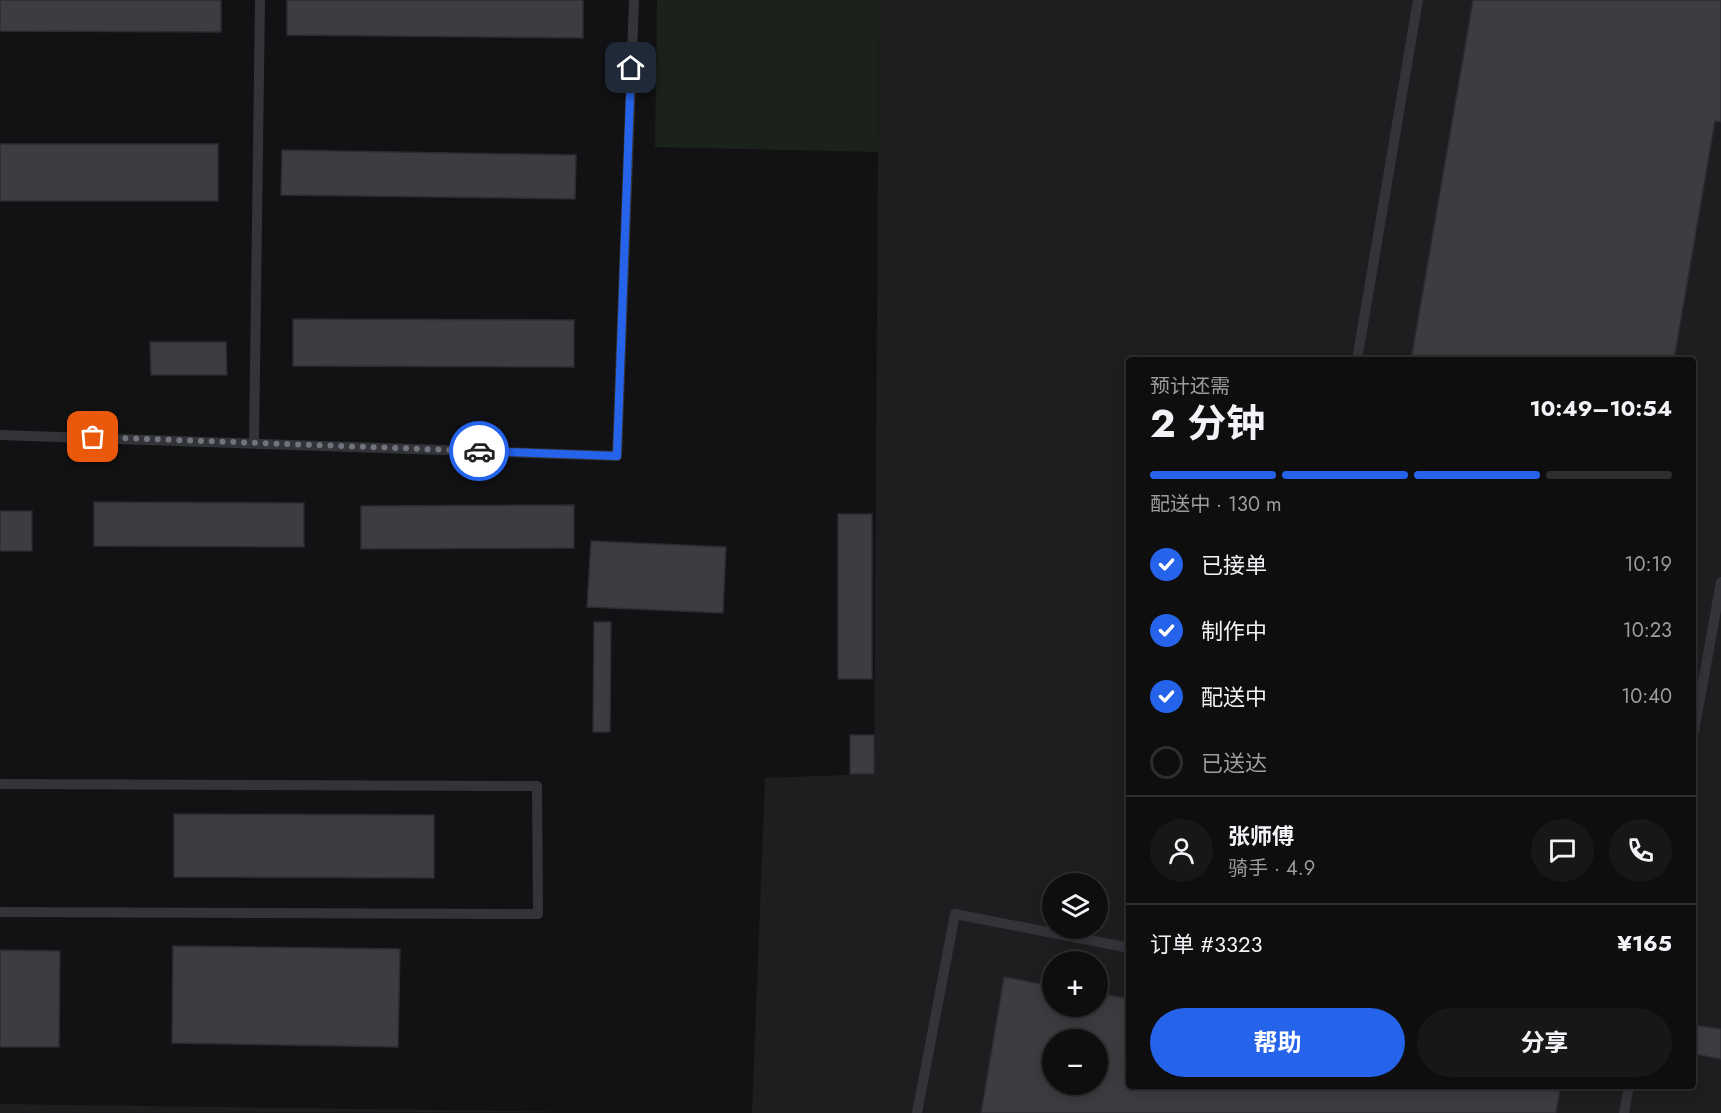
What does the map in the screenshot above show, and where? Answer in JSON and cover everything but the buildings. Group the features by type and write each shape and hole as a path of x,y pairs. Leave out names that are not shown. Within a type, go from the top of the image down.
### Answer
{"lane":[{"path":"254,442 260,0"},
{"path":"0,435 617,456 634,0"},
{"path":"1358,357 1418,0"},
{"path":"1696,721 1721,582"},
{"path":"0,784 537,786 538,914 0,912"},
{"path":"917,1113 955,914 1126,947"},
{"path":"1624,1113 1628,1089"}],"shaded area":[{"path":"657,0 879,0 878,152 655,147"},
{"path":"879,0 1721,0 1721,1113 752,1113 765,778 874,774"},
{"path":"0,1104 586,1112 0,1113"}],"way so far":[{"path":"93,437 479,451"}],"route":[{"path":"479,451 617,456 631,68"}]}
